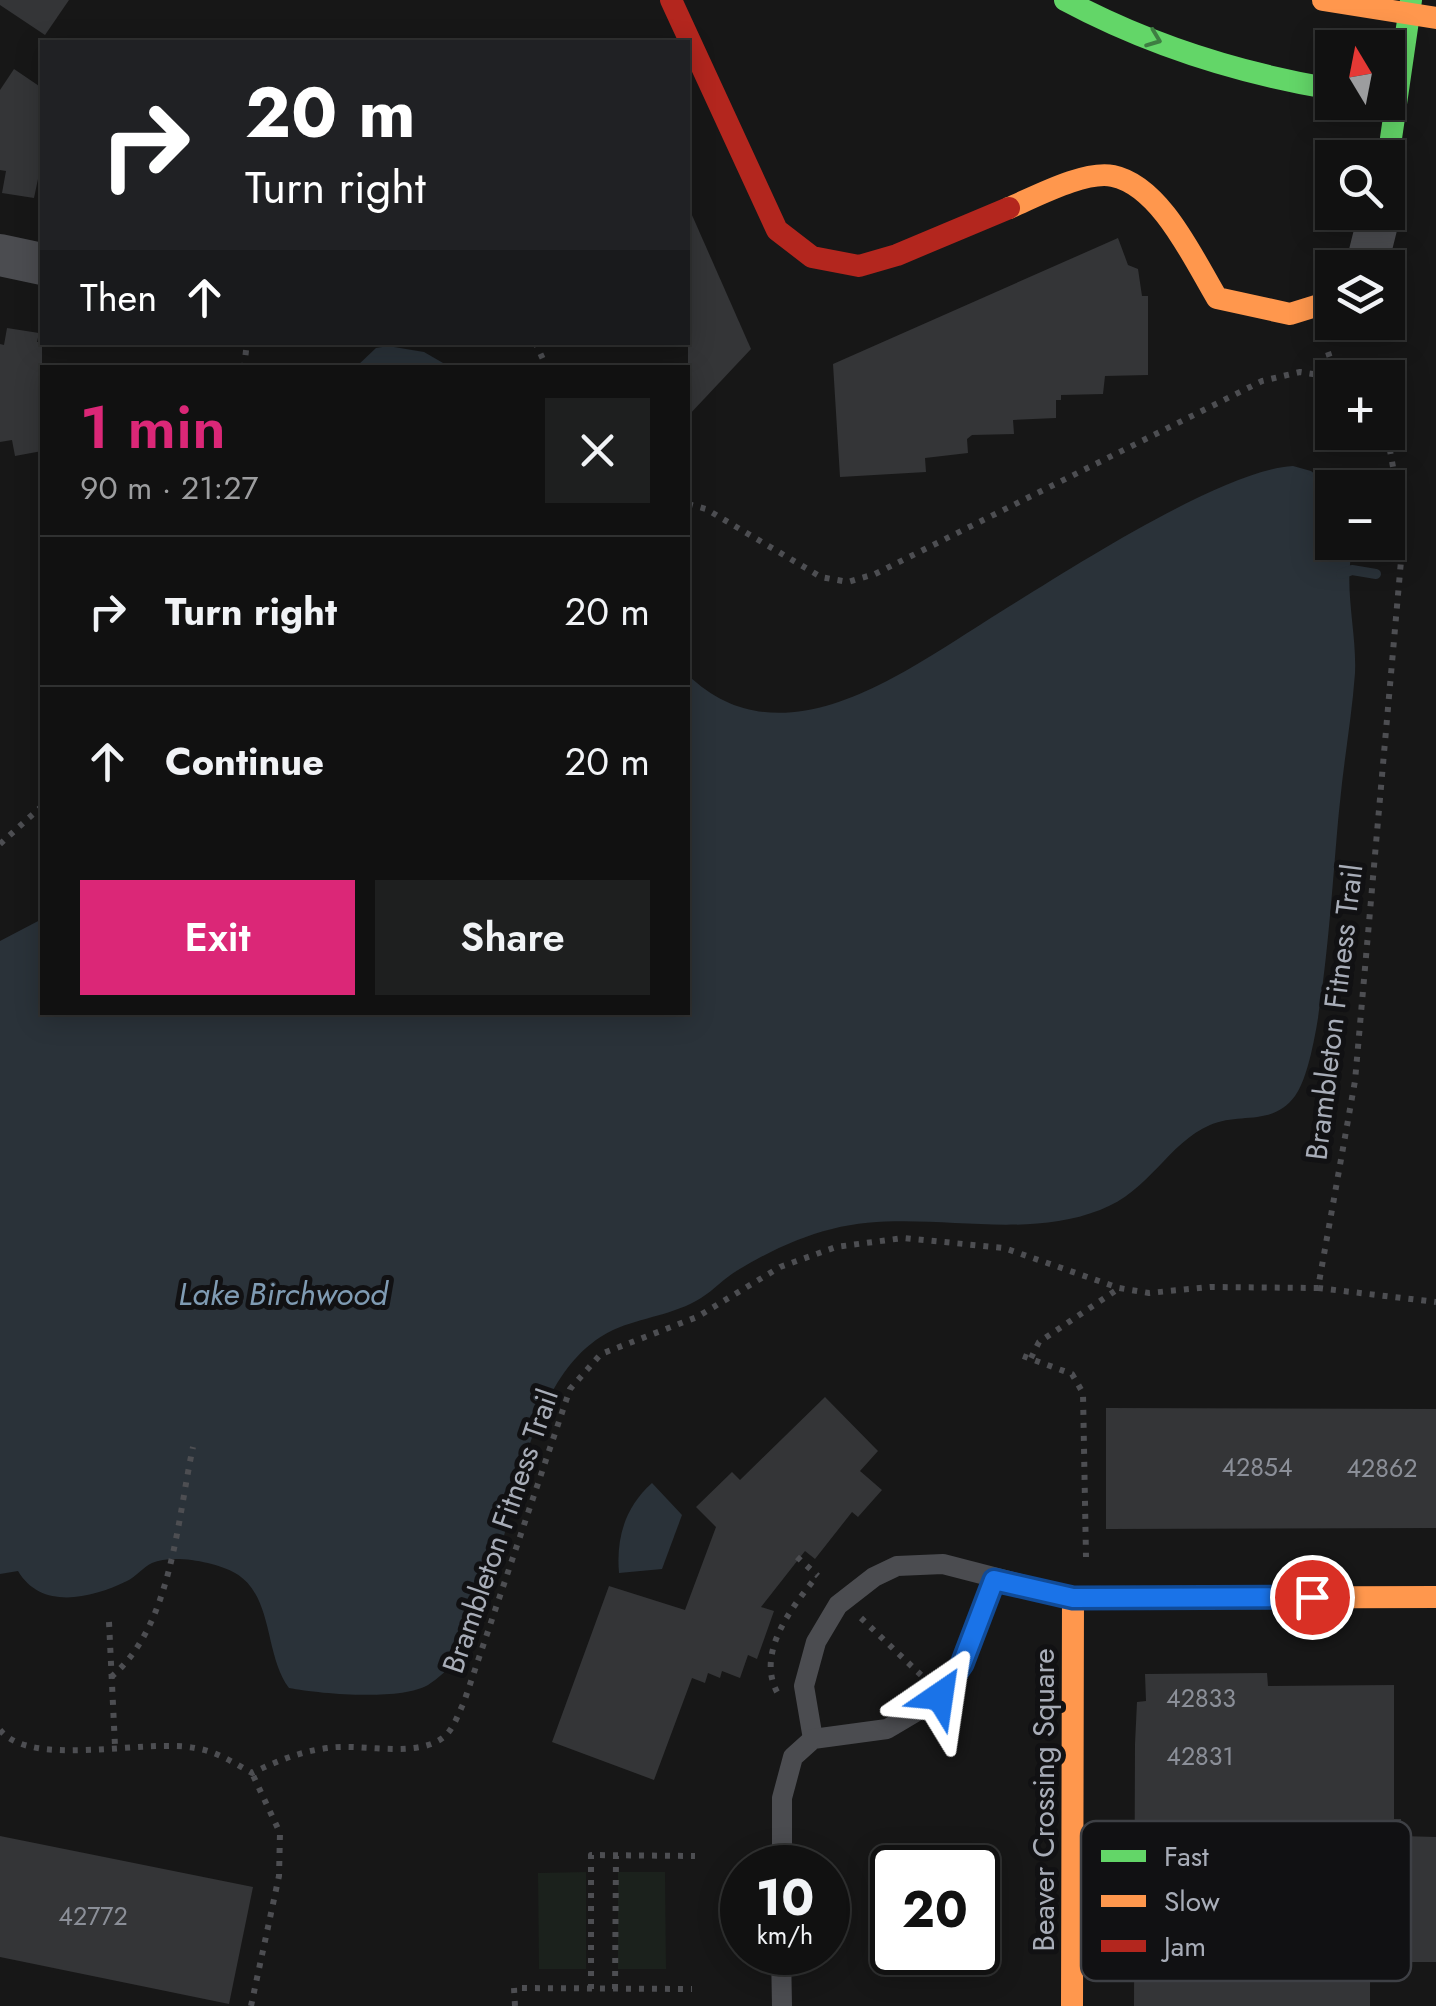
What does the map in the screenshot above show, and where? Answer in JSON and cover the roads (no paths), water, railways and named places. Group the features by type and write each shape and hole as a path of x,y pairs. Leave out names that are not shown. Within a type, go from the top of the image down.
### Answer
{"street":[{"path":"671,0 689,40"},
{"path":"1065,0 1092,16 1195,55 1315,85"},
{"path":"1323,0 1410,9 1436,18"},
{"path":"1405,34 1410,9"},
{"path":"690,41 777,230 812,257 859,266 1066,183 1112,176 1161,205 1217,298 1266,315 1315,310"},
{"path":"1405,100 1422,102"},
{"path":"0,256 40,264"},
{"path":"1073,1598 1436,1597"},
{"name":"Beaver Crossing Square","path":"1072,2006 1073,1598"}],"lane":[{"path":"813,1739 804,1686 825,1624 854,1590 896,1566 920,1562 1073,1598"},
{"path":"783,1845 785,1779 793,1757 813,1739 887,1729 936,1700 962,1664 994,1580"},
{"path":"781,1975 782,2006"}],"water":[{"path":"376,348 424,352 447,365 358,365"},
{"name":"Lake Birchwood","path":"1293,466 1311,471 1315,474 1315,560 1351,560 1355,673 1321,1001 1305,1074 1286,1106 1266,1115 1221,1121 1195,1133 1146,1180 1100,1210 1034,1224 899,1221 832,1229 760,1258 691,1304 613,1330 575,1359 547,1401 527,1452 480,1613 458,1655 428,1685 416,1690 360,1695 289,1688 256,1596 235,1573 217,1566 194,1560 161,1560 98,1593 67,1597 40,1592 18,1571 0,1574 0,941 40,920 40,1015 690,1015 690,676 724,700 761,712 800,711 839,702 915,666 1091,556 1223,486 1261,472"},
{"path":"652,1483 682,1515 662,1569 619,1573 624,1524 635,1502"}],"waterway":[{"path":"1341,574 1352,570 1376,574"}]}
